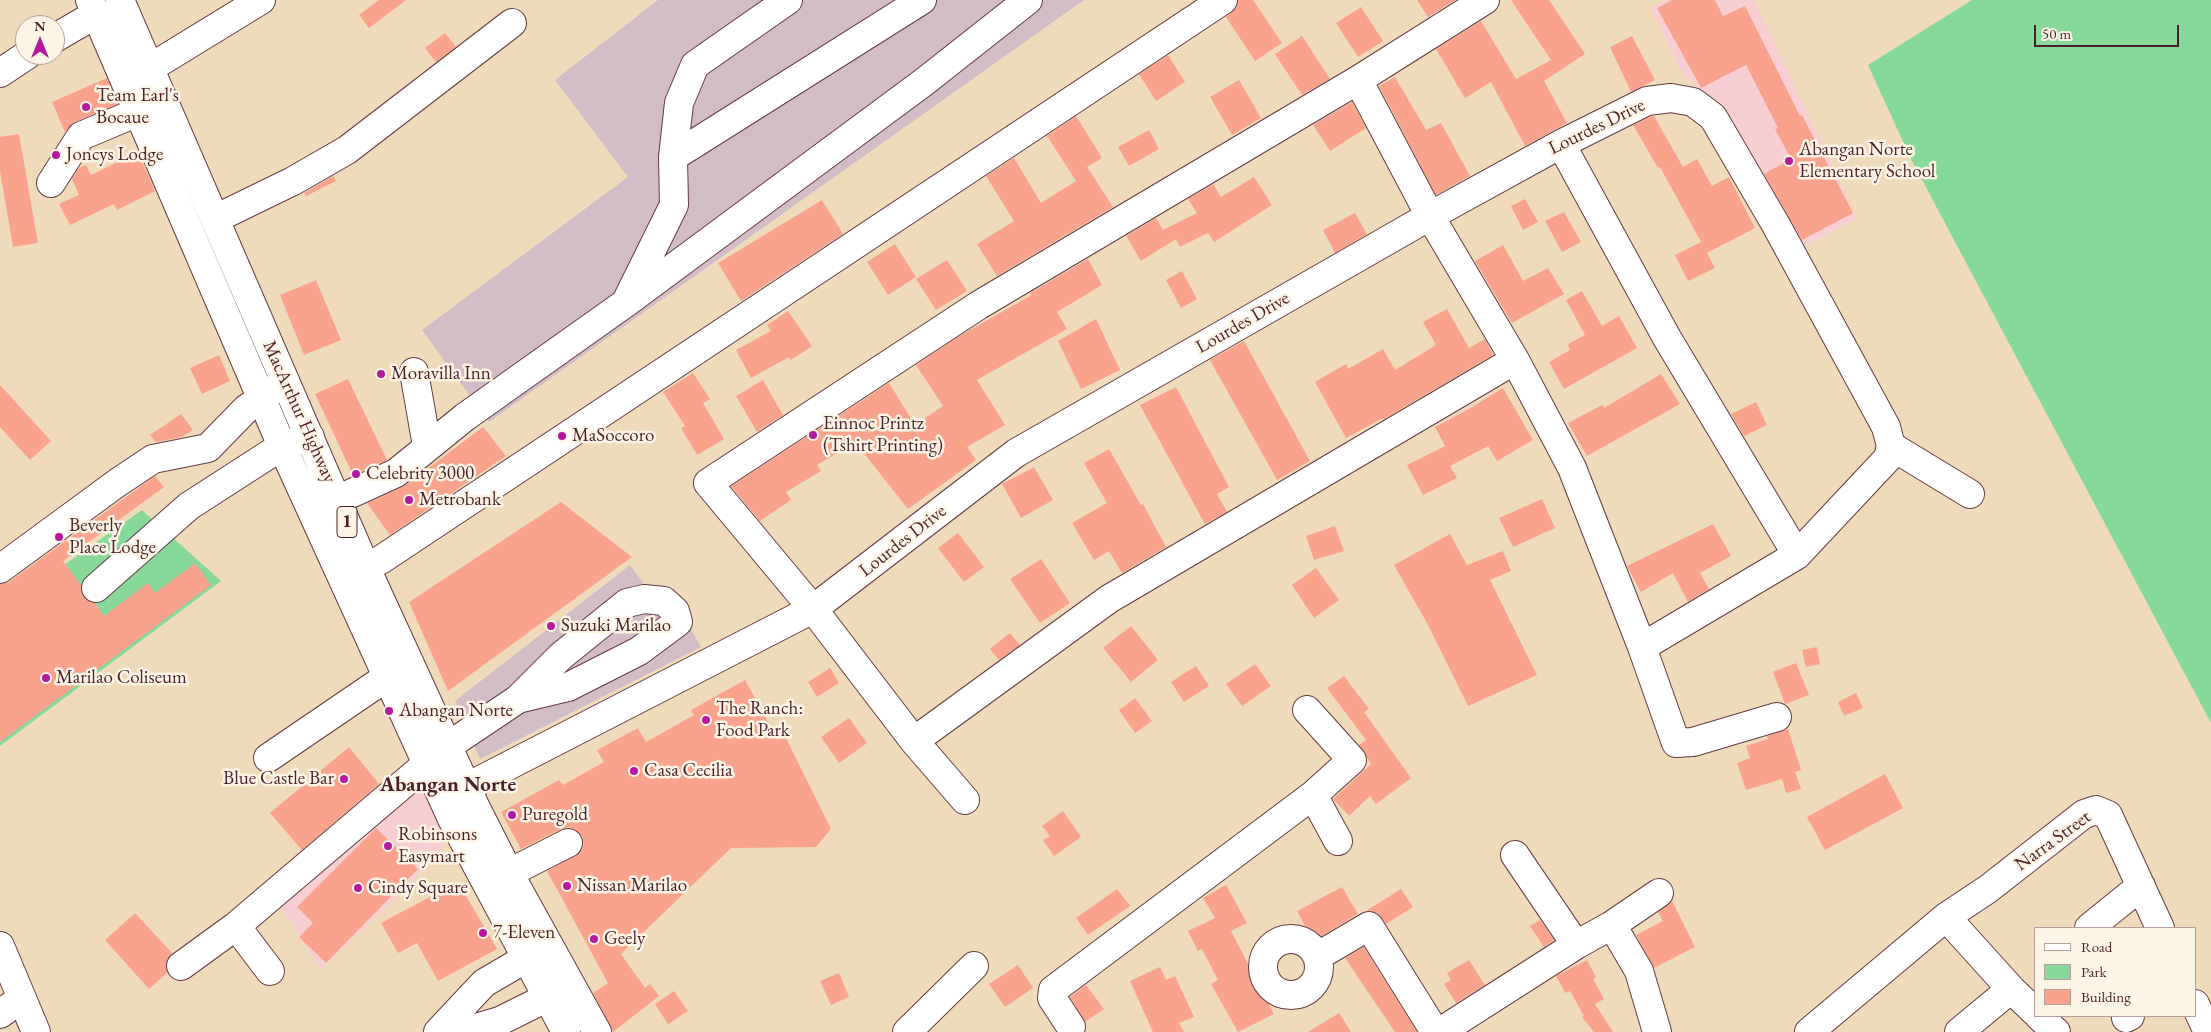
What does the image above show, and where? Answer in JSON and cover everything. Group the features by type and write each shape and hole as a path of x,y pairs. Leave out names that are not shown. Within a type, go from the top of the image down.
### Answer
{"main road":[{"name":"MacArthur Highway","path":"120,0 366,568 467,788 509,873 597,1032"},
{"path":"150,68 261,0"},
{"path":"626,302 674,205 673,157 679,103 695,65 788,0"},
{"path":"673,157 922,0"},
{"path":"312,512 396,473 427,446 924,82 1028,0"},
{"path":"366,568 399,548 1223,0"},
{"path":"965,800 914,741 813,609 708,483 979,305 1358,80 1484,0"},
{"name":"MacArthur Highway","path":"93,7 282,446 452,819 525,959 566,1032"},
{"path":"65,30 93,7"},
{"path":"215,219 292,181 346,150 512,23"},
{"path":"0,73 15,63"},
{"path":"1358,80 1430,216 1515,360 1572,468 1642,647 1676,743 1693,742 1777,717"},
{"name":"Lourdes Drive","path":"467,788 813,609 1016,454 1430,216 1561,144 1647,101 1671,98 1693,102 1713,117 1776,225 1886,426 1891,446"},
{"path":"50,183 81,136 138,112"},
{"path":"1561,144 1667,338 1797,555"},
{"path":"914,741 1109,599 1515,360"},
{"path":"414,372 427,446"},
{"path":"0,569 117,483 153,459 208,448 246,409 285,381"},
{"path":"96,588 189,506 282,446 310,437"},
{"path":"1642,647 1797,555 1888,458 1891,446 1970,494"},
{"path":"181,966 236,926 448,746 518,699 561,656 627,603 644,599 655,599 664,601 675,611 678,622 639,651 568,687 518,699"},
{"path":"268,758 387,677"},
{"path":"1071,1030 1052,998 1053,990 1313,795 1352,760 1308,710"},
{"path":"1313,795 1338,841"},
{"name":"Narra Street","path":"1946,917 1988,890 2084,814 2096,810 2108,815 2160,927"},
{"path":"509,873 568,843"},
{"path":"1515,855 1576,945"},
{"path":"2090,927 2141,886"},
{"path":"1440,1032 1576,945 1612,925 1659,893"},
{"path":"1810,1032 1946,917 2011,989 2034,1011"},
{"path":"1612,925 1639,971 1657,1032"},
{"path":"236,926 270,971"},
{"path":"1318,956 1369,926 1435,1032"},
{"path":"0,946 36,1032"},
{"path":"438,1032 484,983 525,959"},
{"path":"907,1032 974,966"},
{"path":"1959,1032 2011,989"},
{"path":"463,1032 500,1021 548,997"},
{"path":"0,1014 22,998"},
{"path":"2196,1006 2208,1032"},
{"path":"2040,1017 2056,1032"}],"shaded area":[{"path":"658,0 1084,0 489,422 422,330 628,177 555,80"},
{"name":"Abangan Norte Elementary School","path":"1666,0 1754,0 1857,218 1796,250 1719,103 1683,75 1651,8"},
{"path":"630,565 652,595 672,597 701,647 480,759 455,701"},
{"path":"422,787 451,837 403,891 321,969 281,906"}],"green space":[{"path":"1972,0 2211,0 2211,723 1912,161 1868,65"},
{"name":"Marilao Coliseum","path":"142,510 221,581 0,746 0,610"}],"building":[{"path":"379,0 406,0 369,28 359,15"},
{"path":"1238,0 1253,0 1282,43 1255,61 1226,17 1237,7"},
{"path":"1417,0 1456,0 1428,17"},
{"path":"1511,0 1549,0 1585,54 1544,81 1567,123 1525,146 1491,82 1465,98 1436,49 1481,21 1516,79 1551,60"},
{"name":"Abangan Norte Elementary School","path":"1672,0 1715,0 1723,16 1745,6 1800,116 1802,115 1853,213 1802,240 1764,174 1791,159 1775,129 1778,128 1746,65 1701,88 1657,8"},
{"path":"1361,7 1383,41 1358,57 1336,23"},
{"path":"445,33 456,47 436,62 425,48"},
{"path":"1302,36 1330,79 1302,95 1275,54"},
{"path":"1632,36 1655,80 1631,92 1610,47"},
{"path":"1168,55 1185,82 1156,101 1139,74"},
{"path":"1395,77 1426,130 1441,123 1470,176 1436,195 1379,86"},
{"name":"Team Earl's Bocaue","path":"107,78 118,104 75,122 65,132 52,102"},
{"path":"1239,80 1261,118 1232,135 1210,97"},
{"path":"1352,102 1366,128 1330,151 1313,125"},
{"path":"1076,116 1102,158 1087,167 1113,207 997,276 977,244 1014,221 986,176 1014,158 1041,203 1076,181 1047,136"},
{"path":"1654,116 1683,167 1697,159 1712,186 1729,177 1755,228 1707,253 1715,268 1688,281 1675,255 1701,242 1660,167 1658,168 1633,125"},
{"path":"1149,130 1159,149 1129,166 1118,147"},
{"path":"19,134 38,243 13,247 0,171 0,137"},
{"path":"138,152 155,191 117,210 114,204 70,225 59,204 79,195 72,179 79,168 86,165 91,175"},
{"path":"333,176 336,181 306,196 304,193"},
{"path":"1254,177 1272,205 1214,242 1208,233 1180,247 1176,239 1141,261 1126,236 1156,218 1163,230 1197,213 1188,199 1213,184 1221,197"},
{"path":"1525,199 1538,222 1523,230 1511,206"},
{"path":"822,200 843,234 741,301 718,263"},
{"path":"1564,212 1581,242 1562,252 1545,221"},
{"path":"1355,213 1367,234 1335,253 1323,230"},
{"path":"895,244 916,277 888,295 867,262"},
{"path":"1503,245 1523,281 1548,268 1564,294 1512,323 1475,261"},
{"path":"1088,259 1102,285 1057,312 1067,329 977,380 1005,425 967,447 976,460 908,509 855,442 817,465 821,471 786,492 791,500 760,521 731,486 889,383 915,425 943,406 916,365 961,335 1032,295 1030,293"},
{"path":"947,260 967,291 936,310 916,279"},
{"path":"1182,271 1197,299 1181,308 1166,280"},
{"path":"316,280 341,340 304,355 280,295"},
{"path":"1582,291 1602,326 1619,316 1637,348 1564,389 1549,362 1570,350 1568,344 1585,335 1566,300"},
{"path":"1447,309 1469,348 1485,339 1493,355 1384,419 1346,438 1315,382 1346,364 1348,369 1383,349 1395,370 1436,345 1423,322"},
{"path":"788,311 812,346 791,360 789,357 751,378 736,350 771,331 767,325"},
{"path":"1096,319 1120,370 1081,389 1058,341"},
{"path":"1244,341 1310,461 1277,480 1210,360"},
{"path":"219,355 230,381 202,394 190,368"},
{"path":"693,373 710,399 703,403 724,439 697,455 681,428 685,426 663,392"},
{"path":"1661,374 1680,404 1587,456 1568,423 1602,405 1604,408"},
{"path":"348,379 387,460 353,475 315,394"},
{"path":"763,380 783,415 757,432 736,396"},
{"path":"0,385 51,441 30,460 0,427"},
{"path":"1176,387 1229,487 1217,494 1227,512 1205,524 1140,405"},
{"path":"1503,388 1533,440 1497,461 1488,446 1450,466 1457,478 1423,495 1407,465 1445,446 1435,427"},
{"path":"1756,402 1767,425 1744,436 1731,414"},
{"path":"181,414 193,430 182,437 156,442 150,435"},
{"path":"483,427 506,456 390,535 367,503 406,485"},
{"path":"1109,449 1141,505 1143,504 1166,547 1122,573 1109,551 1094,560 1072,523 1107,503 1084,463"},
{"path":"1034,467 1053,500 1021,518 1002,484"},
{"name":"Marilao Coliseum","path":"155,476 164,487 63,561 81,585 81,592 84,598 95,603 104,616 148,583 155,593 195,563 211,585 0,742 0,584 9,582"},
{"path":"1542,499 1555,528 1513,547 1499,518"},
{"path":"561,502 632,557 448,691 409,602"},
{"path":"1713,524 1731,556 1700,573 1709,589 1688,602 1673,573 1641,592 1627,566"},
{"path":"1335,526 1344,551 1314,560 1306,536"},
{"path":"958,533 984,567 964,582 938,548"},
{"path":"1450,534 1467,565 1503,551 1511,571 1490,580 1537,675 1468,706 1427,623 1394,565"},
{"path":"1041,559 1070,603 1040,623 1010,579"},
{"path":"1316,568 1339,600 1314,618 1292,585"},
{"path":"1131,626 1158,660 1131,682 1103,648"},
{"path":"1010,633 1020,645 999,660 990,649"},
{"path":"1817,647 1820,664 1806,667 1802,650"},
{"path":"1796,663 1809,695 1785,704 1773,672"},
{"path":"1255,664 1271,686 1242,706 1226,684"},
{"path":"1196,666 1209,686 1184,702 1171,682"},
{"path":"830,668 839,683 817,697 808,682"},
{"path":"1344,676 1369,709 1364,712 1411,778 1376,804 1370,796 1349,816 1333,799 1371,764 1359,745 1366,740 1327,688"},
{"path":"745,680 778,740 785,736 831,829 816,847 731,848 621,954 645,988 650,984 659,996 613,1032 593,993 608,983 547,871 581,852 584,844 582,836 576,830 569,827 561,829 521,849 501,812 559,780 563,785 604,762 597,750 638,728 646,742 694,715 691,710"},
{"path":"1856,693 1863,708 1844,716 1838,702"},
{"path":"1135,698 1152,721 1135,733 1119,710"},
{"path":"849,718 867,743 839,763 821,737"},
{"path":"1788,729 1801,770 1795,772 1801,789 1786,793 1782,779 1746,790 1737,763 1750,758 1746,746 1768,739 1767,736"},
{"path":"349,747 379,784 302,850 270,813"},
{"path":"1885,774 1903,808 1825,850 1807,817"},
{"path":"1063,811 1081,837 1054,856 1043,840 1050,836 1042,826"},
{"name":"Cindy Square","path":"376,828 418,869 326,963 299,937 313,923 297,907"},
{"path":"458,882 497,949 438,981 417,943 398,953 381,923"},
{"path":"1226,885 1247,923 1231,931 1274,1014 1238,1032 1211,984 1218,980 1202,949 1198,951 1188,931 1215,918 1203,898"},
{"path":"1342,887 1358,914 1313,941 1297,911"},
{"path":"1117,889 1130,906 1088,935 1076,918"},
{"path":"1401,889 1413,907 1386,924 1377,913 1366,911"},
{"path":"1672,901 1695,947 1654,968 1636,935 1663,921 1658,912"},
{"path":"135,913 172,953 167,960 167,973 149,989 105,940"},
{"path":"1540,920 1554,940 1544,947 1530,926"},
{"path":"1364,947 1417,1032 1395,1032 1345,958"},
{"path":"1469,960 1485,985 1456,1003 1444,984 1451,980 1447,973"},
{"path":"1587,960 1596,977 1593,979 1604,999 1595,1004 1613,1032 1594,1032 1582,1017 1584,1016 1570,991 1565,993 1556,976"},
{"path":"1018,965 1033,988 1005,1007 989,984"},
{"path":"1160,967 1166,980 1175,976 1194,1017 1179,1023 1184,1032 1153,1032 1130,981"},
{"path":"839,973 849,997 831,1005 820,981"},
{"path":"1086,985 1104,1009 1085,1022 1070,997"},
{"path":"674,991 688,1011 668,1024 655,1004"},
{"path":"1339,1013 1351,1032 1308,1032"}],"place":[{"name":"Team Earl's Bocaue","path":"86,107"},
{"name":"Joncys Lodge","path":"56,155"},
{"name":"Abangan Norte Elementary School","path":"1789,161"},
{"name":"Moravilla Inn","path":"381,374"},
{"name":"Einnoc Printz (Tshirt Printing)","path":"813,435"},
{"name":"MaSoccoro","path":"562,436"},
{"name":"Celebrity 3000","path":"356,474"},
{"name":"Metrobank","path":"409,500"},
{"name":"Beverly Place Lodge","path":"59,537"},
{"name":"Suzuki Marilao","path":"551,626"},
{"name":"Marilao Coliseum","path":"46,678"},
{"name":"Abangan Norte","path":"389,711"},
{"name":"The Ranch: Food Park","path":"706,720"},
{"name":"Casa Cecilia","path":"634,771"},
{"name":"Blue Castle Bar","path":"344,779"},
{"name":"Puregold","path":"512,815"},
{"name":"Robinsons Easymart","path":"388,846"},
{"name":"Nissan Marilao","path":"567,886"},
{"name":"Cindy Square","path":"358,888"},
{"name":"7-Eleven","path":"483,933"},
{"name":"Geely","path":"594,939"}],"district":[{"name":"Abangan Norte","path":"448,785"}]}
